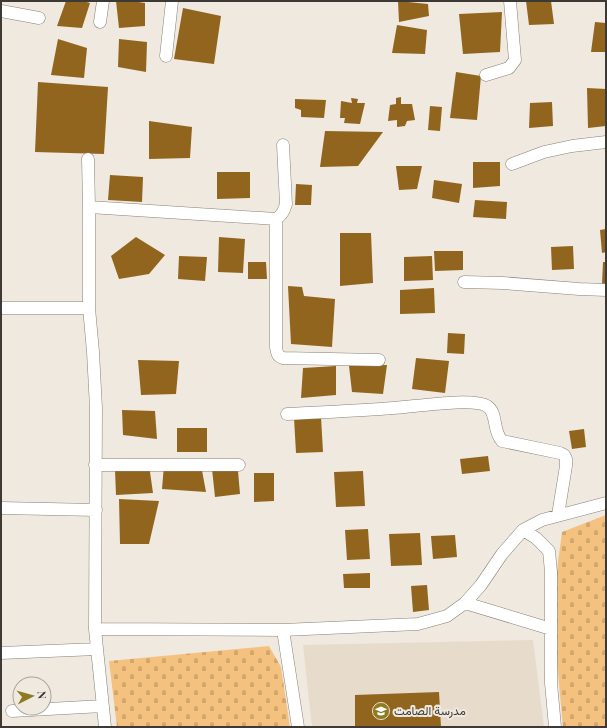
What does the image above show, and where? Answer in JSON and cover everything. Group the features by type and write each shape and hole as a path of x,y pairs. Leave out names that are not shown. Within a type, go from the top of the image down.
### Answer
{"street":[{"path":"100,22 103,1"},
{"path":"166,56 172,1"},
{"path":"486,75 509,68 515,60 510,1"},
{"path":"1,11 39,18"},
{"path":"512,164 544,152 572,146 606,142"},
{"path":"89,207 276,219 282,215 286,204 283,145"},
{"path":"88,160 89,308 96,408 95,629 105,727"},
{"path":"276,219 277,354 283,358 379,360"},
{"path":"464,282 606,290"},
{"path":"1,308 89,308"},
{"path":"287,414 395,408 450,403 482,403 492,410 497,433 502,441 555,451 564,455 566,459 566,466 558,515"},
{"path":"96,465 239,465"},
{"path":"95,629 283,630 418,624 448,616 465,603 481,585 502,554 523,530 542,520 606,503"},
{"path":"1,508 96,510"},
{"path":"523,530 536,538 549,551 551,572 551,683 555,727"},
{"path":"465,603 551,628"},
{"path":"283,630 298,727"},
{"path":"1,653 97,649"},
{"path":"52,709 103,706"}],"shaded area":[{"path":"533,640 544,727 312,727 303,645"}],"green space":[{"path":"606,515 606,727 563,727 552,608 562,532"},
{"path":"269,646 281,667 290,727 117,727 109,661"}],"building":[{"path":"66,1 83,1 90,3 82,28 57,26"},
{"path":"116,1 145,3 145,26 119,28"},
{"path":"398,1 428,4 429,16 399,22"},
{"path":"526,1 551,1 554,24 529,25"},
{"path":"183,8 221,16 214,64 174,59"},
{"path":"502,12 500,52 463,54 459,14"},
{"path":"595,22 606,23 606,52 591,52"},
{"path":"397,25 427,30 425,54 392,53"},
{"path":"58,39 87,48 84,78 51,75"},
{"path":"119,39 147,42 146,72 118,67"},
{"path":"456,72 481,76 477,120 450,118"},
{"path":"38,82 108,87 104,154 35,152"},
{"path":"587,88 606,89 606,126 588,128"},
{"path":"401,97 401,104 412,104 415,120 407,121 405,126 397,127 397,120 388,121 390,105 396,104 396,98"},
{"path":"351,98 358,99 357,103 365,103 360,124 344,123 345,118 340,118 341,101 352,103"},
{"path":"295,99 326,100 324,118 301,117 301,110 295,108"},
{"path":"552,102 553,126 529,128 530,103"},
{"path":"430,106 442,107 440,131 428,130"},
{"path":"149,121 192,127 190,158 149,159"},
{"path":"325,131 383,132 358,166 320,167"},
{"path":"473,162 500,162 500,186 473,188"},
{"path":"396,166 422,166 417,189 399,190"},
{"path":"217,172 250,172 250,198 217,199"},
{"path":"110,175 143,177 142,202 108,200"},
{"path":"434,180 462,184 459,203 432,198"},
{"path":"296,184 312,185 311,205 295,205"},
{"path":"475,200 507,202 506,219 473,217"},
{"path":"606,229 606,252 602,253 600,230"},
{"path":"340,233 371,233 373,283 340,286"},
{"path":"136,237 165,255 149,274 119,279 111,256"},
{"path":"219,237 245,239 243,273 218,272"},
{"path":"573,246 574,269 552,270 551,247"},
{"path":"434,251 463,251 463,270 435,271"},
{"path":"179,256 207,257 205,281 178,279"},
{"path":"432,256 433,280 404,281 404,257"},
{"path":"248,262 266,262 267,279 248,279"},
{"path":"603,262 606,262 606,284 602,284"},
{"path":"288,286 302,287 304,296 335,299 332,347 291,344"},
{"path":"434,288 435,313 400,314 400,290"},
{"path":"448,333 465,334 464,354 447,353"},
{"path":"416,358 449,361 445,393 412,389"},
{"path":"138,360 179,361 176,394 141,395"},
{"path":"387,365 383,394 352,392 349,366"},
{"path":"336,366 336,395 301,398 303,368"},
{"path":"122,410 155,411 157,439 123,435"},
{"path":"321,417 323,452 296,453 294,418"},
{"path":"177,428 207,428 207,452 177,452"},
{"path":"584,429 586,447 572,449 569,431"},
{"path":"488,456 490,471 462,474 460,459"},
{"path":"149,465 153,493 116,495 115,470"},
{"path":"164,465 201,465 206,492 162,489"},
{"path":"212,469 238,471 240,494 215,497"},
{"path":"363,471 365,506 336,507 334,472"},
{"path":"254,473 274,473 274,501 254,502"},
{"path":"119,499 159,501 149,544 120,544"},
{"path":"368,529 370,559 347,560 345,530"},
{"path":"420,533 422,565 391,566 389,534"},
{"path":"455,535 457,557 433,559 431,536"},
{"path":"370,573 370,588 344,588 343,574"},
{"path":"427,585 429,610 413,612 411,586"},
{"path":"439,692 441,727 355,727 355,695"}],"place":[{"name":"مدرسة الصامت","path":"381,711"}]}
